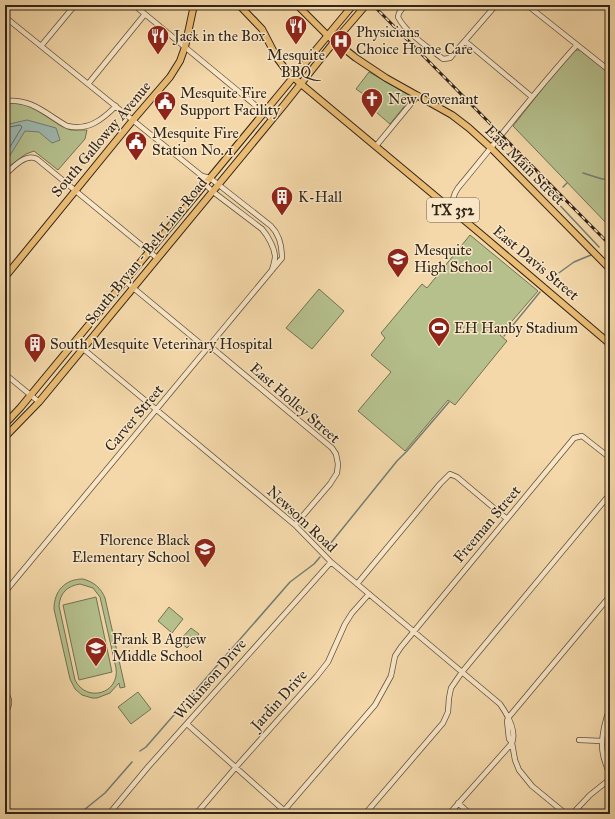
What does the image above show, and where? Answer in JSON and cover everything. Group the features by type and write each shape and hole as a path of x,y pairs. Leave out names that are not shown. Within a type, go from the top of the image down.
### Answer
{"main road":[{"name":"South Galloway Avenue","path":"6,274 170,77 180,61 185,47 194,5"},
{"name":"East Davis Street","path":"239,5 262,29 277,58 286,70 300,84 548,290 610,344"},
{"name":"East Main Street","path":"297,5 334,42 386,78 452,115 491,148 610,269"},
{"name":"South Bryan - Belt Line Road","path":"5,424 31,395 353,5"},
{"name":"South Bryan - Belt Line Road","path":"5,437 39,402 132,287 366,5"},
{"path":"180,214 187,221"},
{"path":"103,308 111,314"}],"street":[{"path":"41,46 75,5"},
{"path":"134,5 272,119"},
{"path":"405,5 398,17 405,27 443,59 450,58 496,5"},
{"path":"527,5 610,70"},
{"path":"88,84 145,14"},
{"path":"5,17 202,176 210,178 218,184"},
{"path":"465,41 532,97"},
{"path":"450,208 458,188 501,134 577,45"},
{"path":"376,146 418,95"},
{"path":"5,101 13,100 28,103 67,126 74,127 87,127 99,121 116,106"},
{"path":"491,148 493,140 510,119 516,116"},
{"path":"5,175 26,158 34,157 157,258"},
{"path":"202,176 205,184 212,191 262,229 266,234 273,248 275,257 271,271"},
{"name":"Carver Street","path":"5,592 282,258 282,248 277,232 218,184"},
{"name":"East Holley Street","path":"125,281 332,448 336,454 338,464 337,473 330,484 295,525"},
{"name":"Newsom Road","path":"75,342 295,525 331,562 500,704 511,724 514,739 512,743 516,760 523,776 532,786 566,814"},
{"path":"5,374 39,402"},
{"name":"Freeman Street","path":"282,812 376,705 391,676 395,656 574,438 582,436 610,458"},
{"path":"357,584 450,474 457,477 507,519"},
{"path":"365,814 443,723 448,712 449,698 452,688 462,672 610,494"},
{"name":"Wilkinson Drive","path":"109,814 148,767 331,562"},
{"name":"Jardin Drive","path":"196,814 317,676 328,662 345,624 352,613 369,594"},
{"path":"508,718 610,596"},
{"path":"5,693 9,703 5,712"},
{"path":"610,707 605,721 602,741 603,755 610,776"},
{"path":"187,724 236,767 282,812 288,814"},
{"path":"579,740 602,741"},
{"path":"449,814 512,743"},
{"path":"572,814 590,795 610,779"},
{"path":"458,804 470,814"}],"green space":[{"path":"575,50 580,50 610,74 610,227 513,126 569,55"},
{"path":"369,72 411,96 390,124 363,101 366,96 356,89"},
{"path":"5,102 17,102 32,107 61,126 71,130 87,130 85,139 58,170 34,151 26,154 5,169"},
{"name":"EH Hanby Stadium","path":"470,235 538,291 500,335 507,341 455,405 448,400 405,451 358,411 391,372 371,355 385,338 381,333 422,284 427,288"},
{"path":"319,289 344,311 312,349 286,328"},
{"path":"83,579 91,582 99,588 105,598 125,687 120,688 119,683 110,693 97,698 82,695 75,689 70,679 54,609 58,592 66,584","holes":["80,584 93,588 100,597 116,668 116,677 113,684 108,689 94,693 80,687 75,680 59,606 61,597 71,586"]},
{"path":"96,597 112,672 79,680 63,605"},
{"path":"169,607 183,619 172,633 158,621"},
{"path":"191,628 199,634 187,648 179,641"},
{"path":"138,692 151,709 131,724 118,707"}],"water":[{"path":"27,120 56,128 60,140 52,143 39,132 25,131 9,157 5,157 5,125"}],"waterway":[{"path":"583,173 602,179 610,179"},
{"path":"563,187 567,183"},
{"path":"553,198 599,247"},
{"path":"549,280 574,262 591,255"},
{"path":"504,336 540,292"},
{"path":"326,549 397,461 449,402"},
{"path":"140,751 146,747 290,582 314,564 320,557"},
{"path":"79,814 105,793 132,762"}],"railway":[{"path":"373,5 610,245"}],"place":[{"name":"Mesquite BBQ","path":"296,46"},
{"name":"Jack in the Box","path":"158,56"},
{"name":"Physicians Choice Home Care","path":"341,60"},
{"name":"New Covenant","path":"372,118"},
{"name":"Mesquite Fire Support Facility","path":"165,122"},
{"name":"Mesquite Fire Station No. 1","path":"136,162"},
{"name":"K-Hall","path":"282,216"},
{"name":"Mesquite High School","path":"398,278"},
{"name":"EH Hanby Stadium","path":"439,348"},
{"name":"South Mesquite Veterinary Hospital","path":"35,364"},
{"name":"Florence Black Elementary School","path":"205,568"},
{"name":"Frank B Agnew Middle School","path":"96,668"}]}
